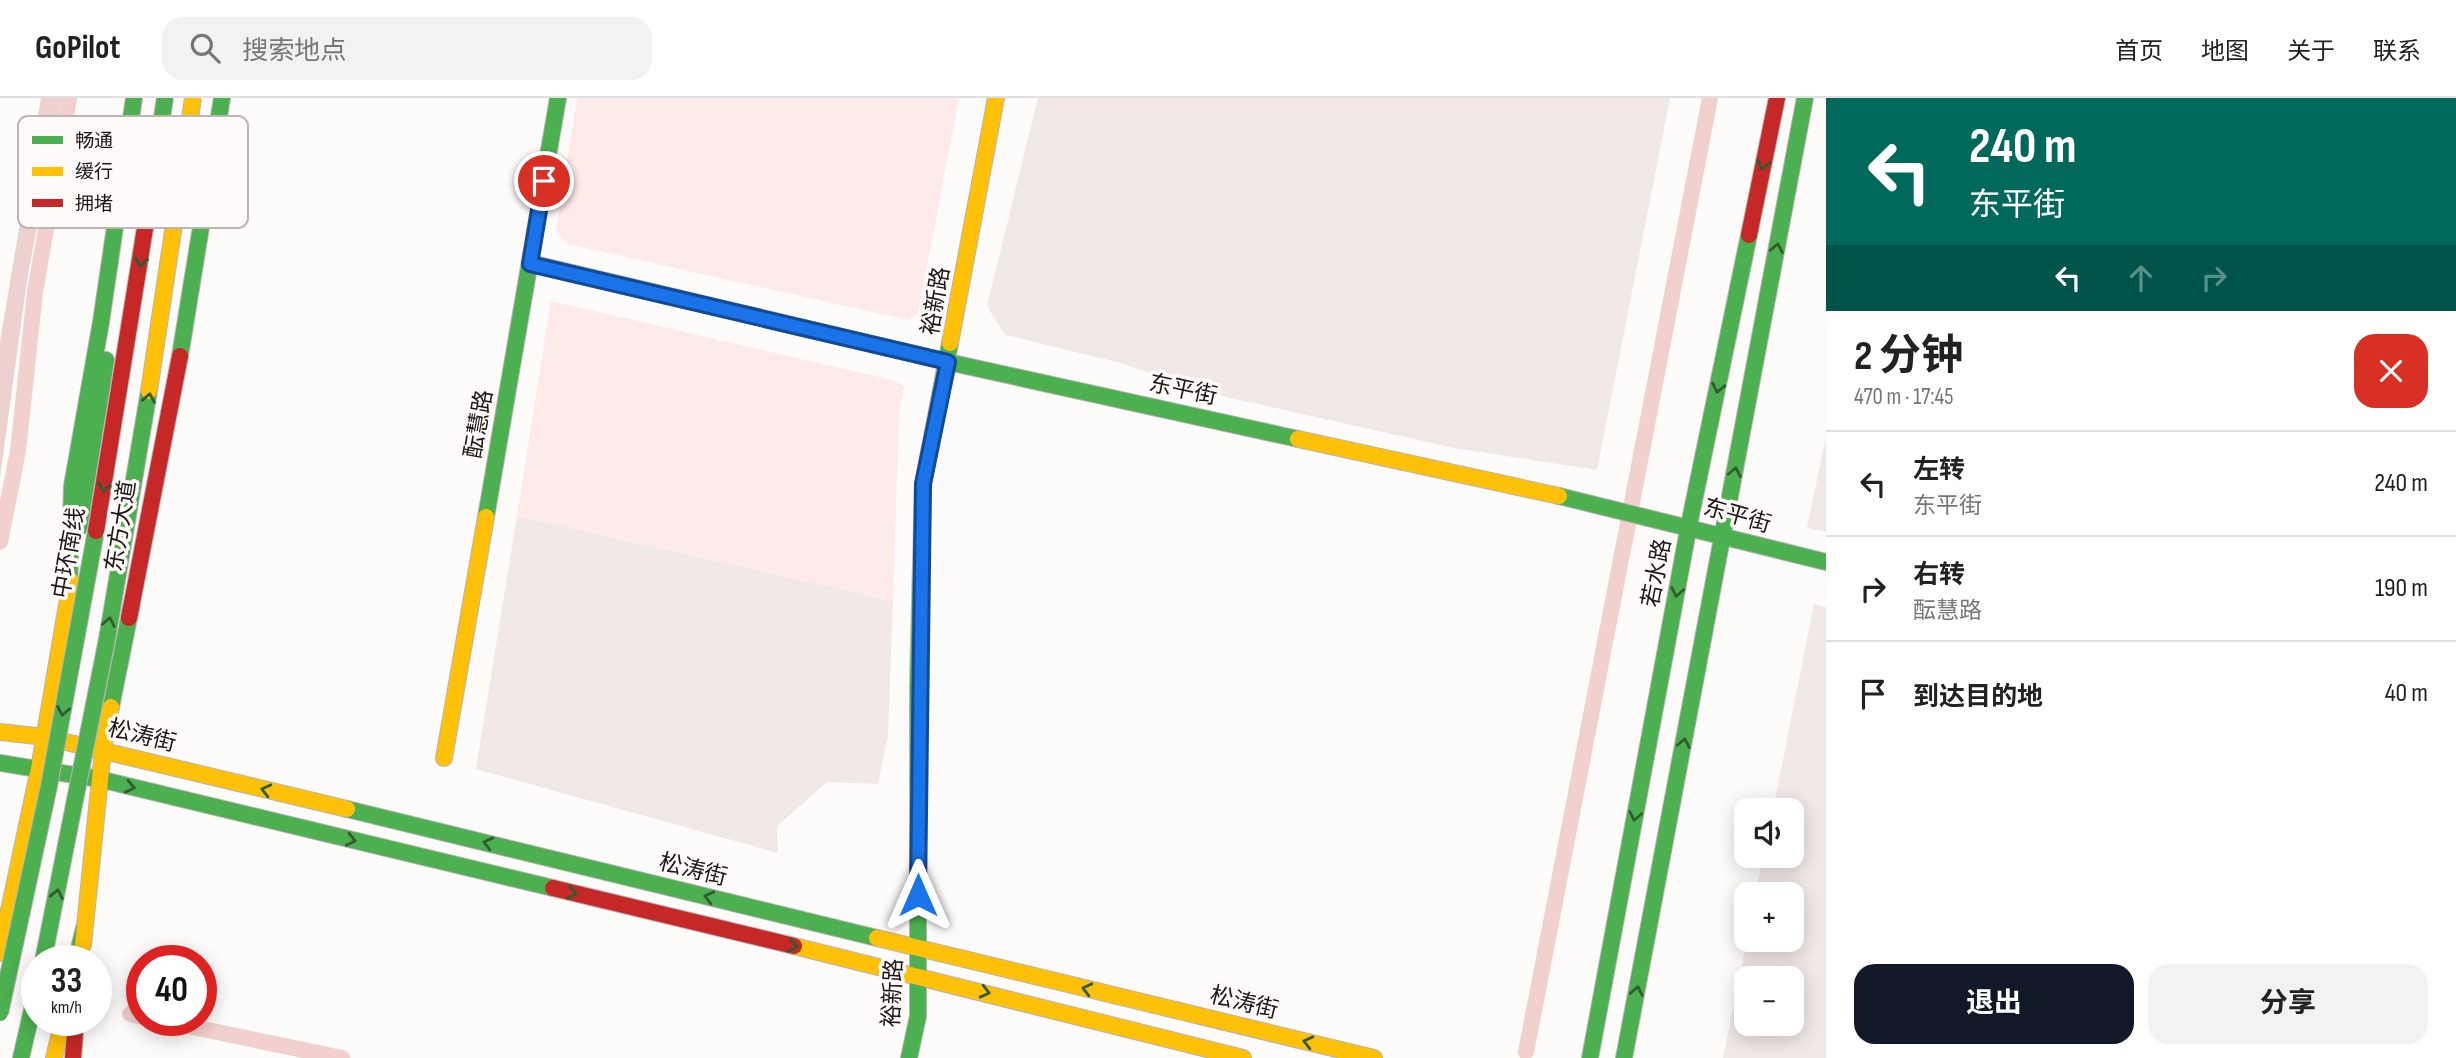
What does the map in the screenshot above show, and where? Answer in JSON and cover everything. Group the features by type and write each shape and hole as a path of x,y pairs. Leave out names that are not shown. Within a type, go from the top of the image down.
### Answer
{"main road":[{"path":"131,116 134,98"},
{"name":"东方大道","path":"142,116 145,98"},
{"name":"中环南线","path":"163,116 166,98"},
{"path":"189,116 192,98"},
{"name":"东方大道","path":"207,116 210,98"},
{"path":"219,116 222,98"},
{"name":"酝慧路","path":"444,758 558,98"},
{"name":"裕新路","path":"909,1058 918,1016 918,685 923,484 996,98"},
{"name":"若水路","path":"1590,1058 1689,525 1777,98"},
{"path":"1624,1058 1805,98"},
{"path":"69,594 72,486 115,228"},
{"name":"东方大道","path":"0,953 45,737 125,228"},
{"name":"中环南线","path":"0,1013 30,887 87,582 146,228"},
{"path":"46,945 150,392 173,228"},
{"name":"东方大道","path":"81,945 103,750 129,618 192,228"},
{"path":"129,618 159,480 203,228"},
{"name":"东平街","path":"530,264 948,362 1689,525 1723,539 1826,562"},
{"name":"松涛街","path":"0,732 45,737 103,750 1374,1058"},
{"path":"0,763 99,779 918,976 1244,1058"},
{"path":"21,1058 26,1036"},
{"path":"54,1058 59,1036"},
{"path":"73,1058 75,1036"}],"shaded area":[{"path":"41,98 61,98 58,116 38,116"},
{"path":"577,98 959,98 918,313 909,320 568,244 556,232"},
{"path":"1038,98 1670,98 1597,470 1454,448 1222,396 1117,362 1005,335 987,306"},
{"path":"19,228 37,228 0,477 0,342"},
{"path":"551,301 896,381 904,386 899,414 893,601 517,516"},
{"path":"1826,436 1826,532 1807,528"},
{"path":"517,516 893,601 888,735 878,784 827,782 777,826 778,853 476,769"},
{"path":"1814,604 1826,607 1826,1058 1723,1058 1734,1004 1734,1036 1804,1036 1804,966 1742,966 1745,952 1804,952 1804,882 1758,882 1761,868 1804,868 1804,798 1775,798"}],"waterway":[{"path":"66,116 69,98"},
{"path":"1526,1052 1710,98"},
{"path":"0,542 18,451 35,292 46,228"},
{"path":"217,1032 342,1058"}],"traffic: fast":[{"path":"131,116 134,98"},
{"path":"162,116 165,98"},
{"path":"219,116 222,98"},
{"path":"486,517 558,98"},
{"path":"1624,1058 1805,98"},
{"path":"69,595 72,486 115,228"},
{"path":"180,356 201,228"},
{"path":"1590,1058 1689,525 1749,235"},
{"path":"530,263 948,362 1298,439"},
{"path":"909,1058 918,1016 918,685 923,484 950,343"},
{"path":"79,528 106,360"},
{"path":"46,945 107,639 149,391"},
{"path":"1559,496 1826,562"},
{"path":"0,1013 49,786 96,531"},
{"path":"111,707 132,603"},
{"path":"0,763 99,779 553,888"},
{"path":"347,809 877,938"},
{"path":"80,945 84,928"},
{"path":"21,1058 26,1036"}],"traffic: slow":[{"path":"190,116 193,98"},
{"path":"950,343 996,98"},
{"path":"149,391 173,228"},
{"path":"1298,439 1559,496"},
{"path":"444,758 486,517"},
{"path":"0,953 39,769 71,581"},
{"path":"83,945 103,750 111,707"},
{"path":"0,732 45,737 347,809"},
{"path":"877,938 1374,1058"},
{"path":"794,946 1243,1058"},
{"path":"54,1058 59,1036"}],"traffic: jam":[{"path":"1749,235 1777,98"},
{"path":"96,531 145,228"},
{"path":"129,618 180,356"},
{"path":"553,888 794,946"},
{"path":"73,1058 75,1036"}],"route":[{"path":"544,181 530,264 948,362 923,484 918,685 918,895"}]}
